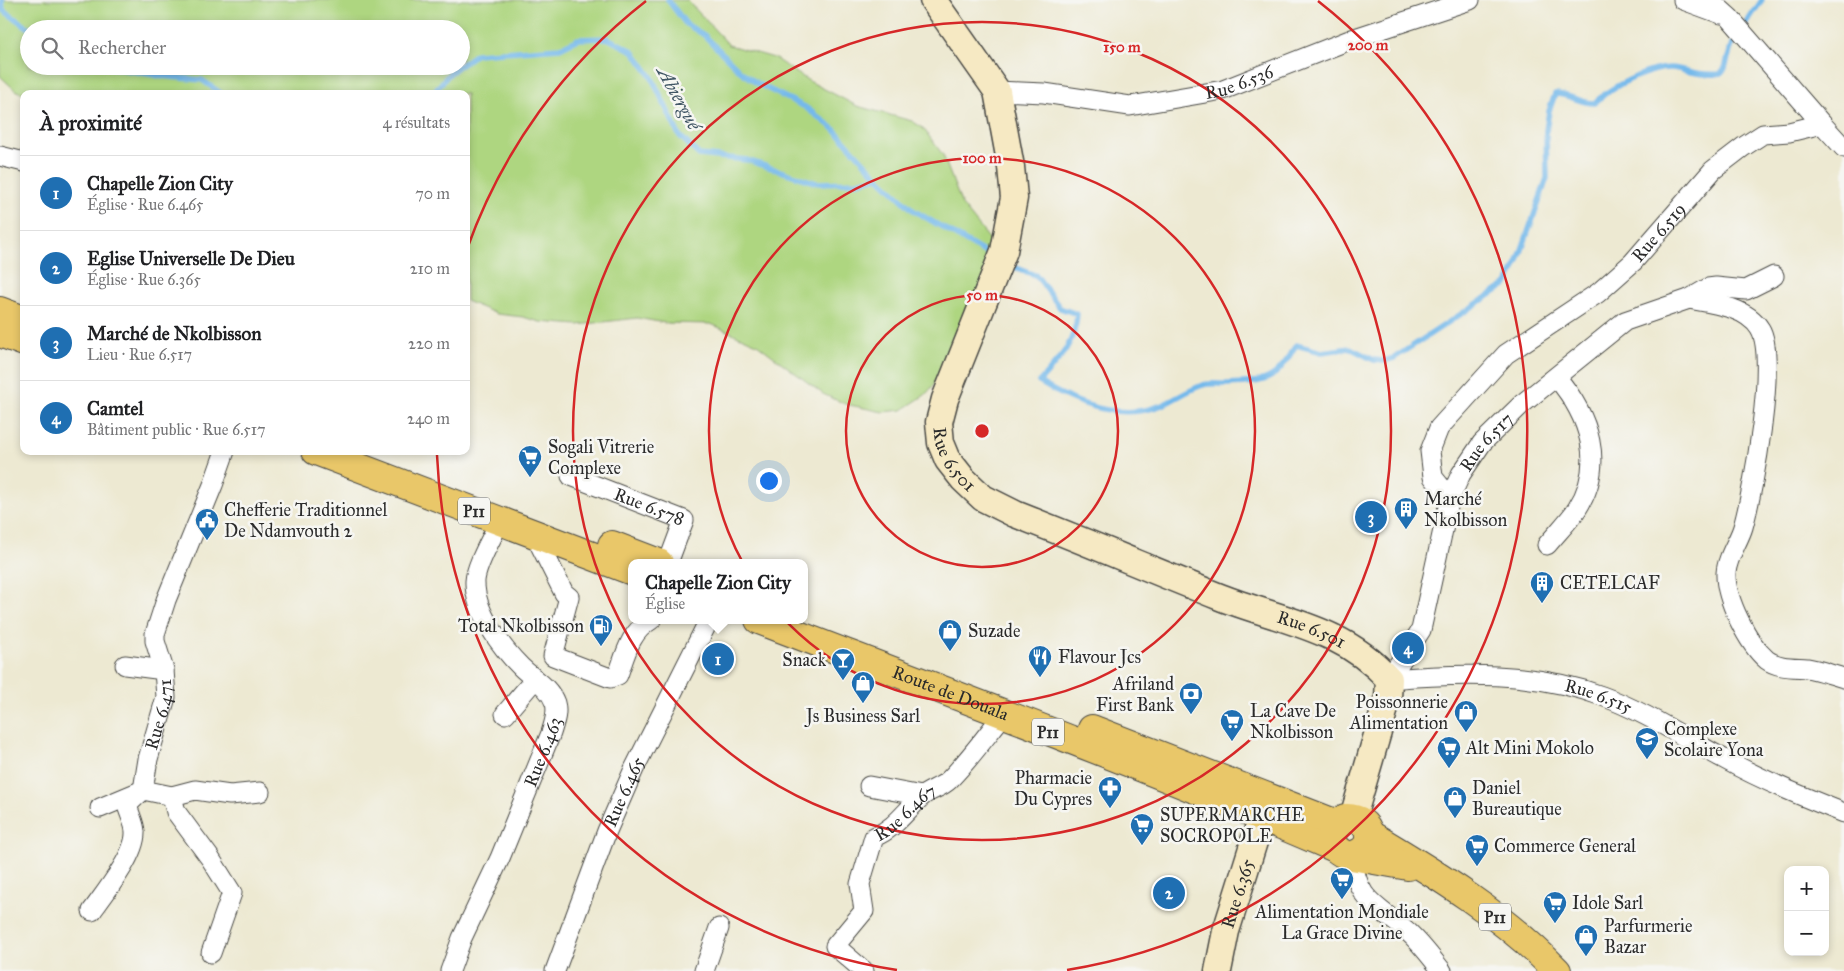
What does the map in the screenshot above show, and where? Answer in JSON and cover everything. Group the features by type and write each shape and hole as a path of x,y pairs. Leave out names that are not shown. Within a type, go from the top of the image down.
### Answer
{"main road":[{"path":"0,310 20,318"},
{"path":"0,333 20,340"},
{"name":"P11","path":"327,455 628,569"},
{"name":"P11","path":"379,455 650,559"},
{"name":"P11","path":"808,620 1350,836"},
{"name":"Route de Douala","path":"769,624 1262,816 1350,836 1428,870 1483,907 1536,950 1557,971"}],"street":[{"name":"Rue 6.501","path":"933,0 997,91 1011,167 1014,198 1004,251 957,366 939,422 941,443 948,460 963,479 983,498 1015,514 1221,598 1292,620 1353,647 1372,660 1389,679"},
{"name":"Rue 6.536","path":"997,91 1044,93 1130,106 1224,90 1352,39 1470,0"},
{"path":"1683,0 1729,17"},
{"path":"1710,0 1729,17 1844,148"},
{"name":"Rue 6.519","path":"1450,498 1433,477 1430,451 1439,428 1506,354 1598,293 1633,262 1713,170 1743,147 1763,134 1789,132 1822,124"},
{"path":"0,156 20,161"},
{"name":"Rue 6.517","path":"1350,836 1388,698 1389,679 1421,630 1450,498 1461,474 1482,443 1522,404 1557,378 1625,321 1689,299 1702,291 1716,287 1746,290 1774,276"},
{"path":"1689,299 1724,306 1743,314 1755,322 1761,330 1764,339 1766,387 1764,407 1749,506 1726,574 1730,597 1749,637 1768,660 1786,667 1808,668 1844,678"},
{"path":"1547,545 1576,510 1584,495 1593,462 1592,446 1587,426 1569,392 1557,378"},
{"name":"Rue 6.471","path":"143,790 148,759 166,697 164,670 155,641 155,634 166,600 213,486 224,455"},
{"name":"Rue 6.578","path":"571,476 684,520 669,559"},
{"name":"Rue 6.463","path":"450,971 462,938 500,858 554,723 555,704 544,685 535,679 499,643 488,625 477,596 475,579 500,520"},
{"path":"534,533 564,594 569,597 553,656 610,678 618,675 630,640 644,624"},
{"name":"Rue 6.465","path":"555,971 607,831 634,769 707,624"},
{"path":"125,665 164,670"},
{"name":"Rue 6.515","path":"1389,679 1432,676 1524,677 1603,696 1659,723 1764,779 1844,813"},
{"path":"505,714 535,679"},
{"name":"Rue 6.467","path":"864,971 835,946 864,911 860,884 874,838 886,832 900,821 922,796 948,781 1004,714"},
{"path":"869,786 922,796"},
{"path":"92,911 127,858 135,832 127,805 143,790"},
{"path":"100,808 143,790 172,796 195,790 230,795 260,792"},
{"path":"172,796 176,812 210,858 232,893 211,953"},
{"name":"Rue 6.365","path":"1218,971 1226,931 1262,816"},
{"path":"1350,836 1354,872 1362,892 1373,906 1405,930 1422,946 1442,971"},
{"path":"704,971 719,928"}],"green space":[{"path":"0,0 687,0 729,45 774,58 809,81 857,106 912,121 923,128 943,155 962,205 991,241 996,256 933,386 925,395 902,410 883,412 845,404 823,394 757,344 711,324 665,323 637,318 578,325 540,322 523,317 497,314 470,303 470,90 20,90 20,93 0,76"}],"waterway":[{"name":"Abiergué","path":"2,0 3,10 20,22"},
{"path":"668,0 686,24 704,35 740,71 758,84 805,107 833,128 878,177 913,210 994,258"},
{"path":"1007,264 1037,276 1060,308 1077,314 1076,324 1069,343 1059,359 1039,382 1068,397 1098,408 1130,412 1146,410 1162,405 1203,385 1261,381 1276,373 1296,345 1322,352 1350,348 1374,360 1384,361 1394,358 1507,284 1518,261 1547,178 1546,131 1549,111 1555,94 1595,103 1622,84 1646,73 1658,70 1669,68 1720,74 1725,68 1732,44 1762,0"},
{"name":"Abiergué","path":"470,58 476,54 560,48 578,39 607,38 633,51 651,76 679,135 699,155 747,160 817,183 858,182 878,177"},
{"name":"Abiergué","path":"154,75 202,80 216,90"},
{"name":"Abiergué","path":"435,90 448,75"}],"place":[{"name":"Sogali Vitrerie Complexe","path":"530,478"},
{"name":"Marché de Nkolbisson","path":"1371,517"},
{"name":"Marché Nkolbisson","path":"1406,530"},
{"name":"Chefferie Traditionnel De Ndamvouth 2","path":"207,541"},
{"name":"CETELCAF","path":"1542,604"},
{"name":"Total Nkolbisson","path":"601,647"},
{"name":"Camtel","path":"1408,648"},
{"name":"Suzade","path":"950,652"},
{"name":"Chapelle Zion City","path":"718,659"},
{"name":"Flavour Jcs","path":"1040,678"},
{"name":"Snack","path":"843,681"},
{"name":"Js Business Sarl","path":"863,704"},
{"name":"Afriland First Bank","path":"1191,715"},
{"name":"Poissonnerie Alimentation","path":"1466,733"},
{"name":"La Cave De Nkolbisson","path":"1232,742"},
{"name":"Complexe Scolaire Yona","path":"1647,760"},
{"name":"Alt Mini Mokolo","path":"1449,769"},
{"name":"Pharmacie Du Cypres","path":"1110,809"},
{"name":"Daniel Bureautique","path":"1455,819"},
{"name":"SUPERMARCHE SOCROPOLE","path":"1142,846"},
{"name":"Commerce General","path":"1477,867"},
{"name":"Eglise Universelle De Dieu","path":"1169,893"},
{"name":"Alimentation Mondiale La Grace Divine","path":"1342,900"},
{"name":"Idole Sarl","path":"1555,924"},
{"name":"Parfurmerie Bazar","path":"1586,957"}]}
